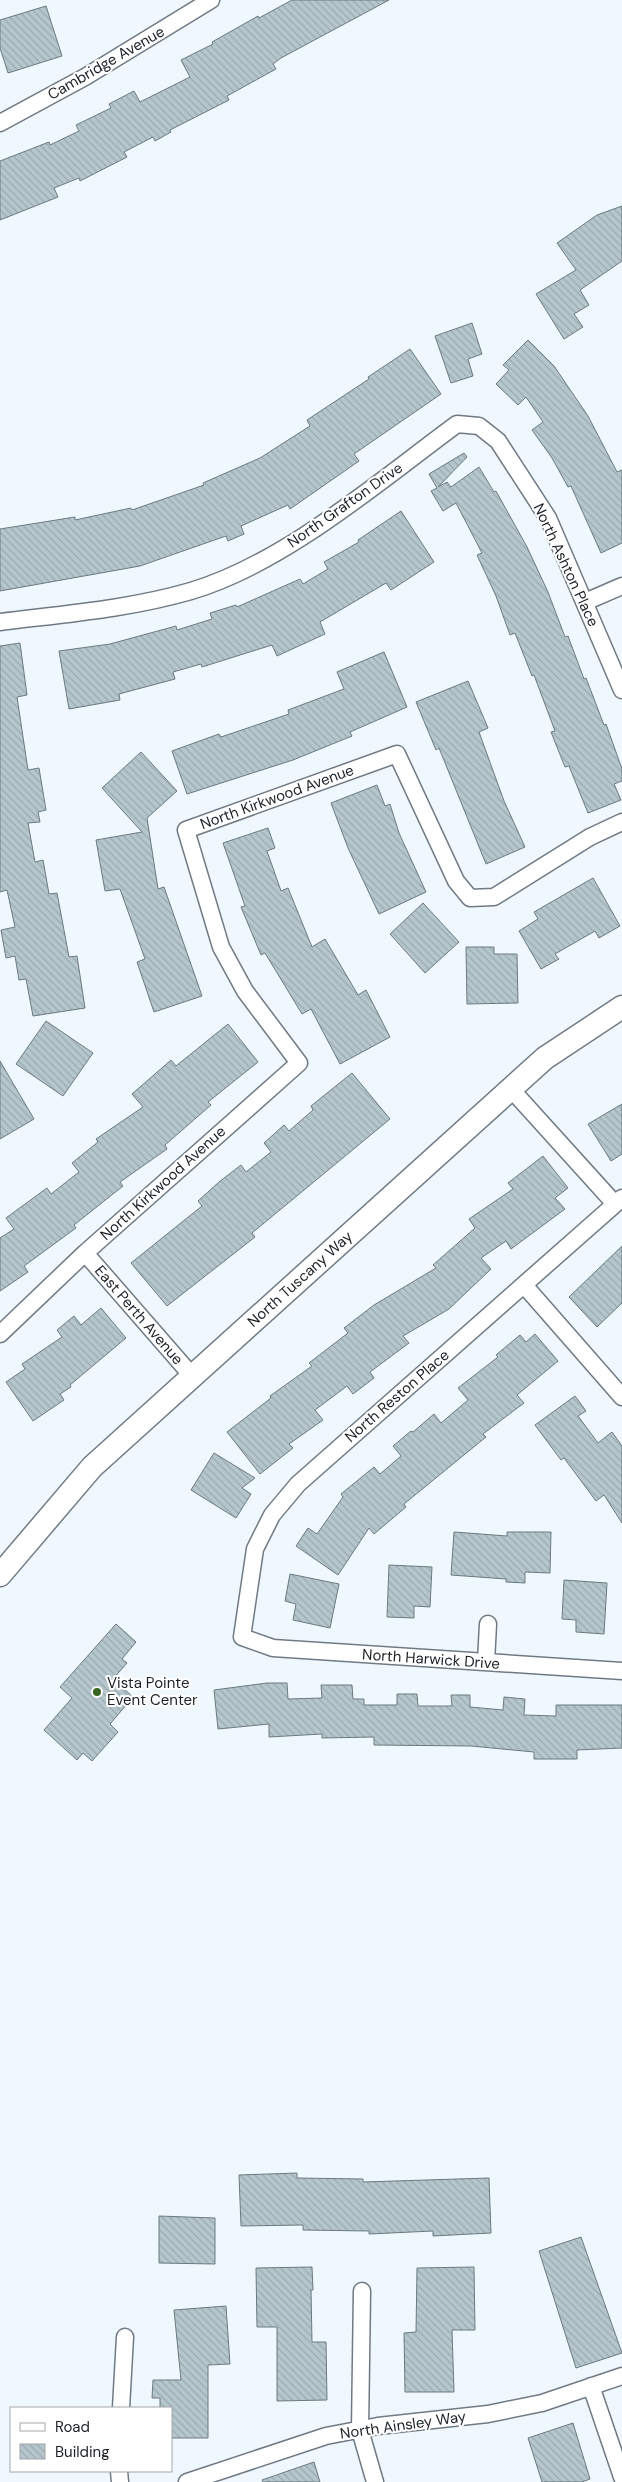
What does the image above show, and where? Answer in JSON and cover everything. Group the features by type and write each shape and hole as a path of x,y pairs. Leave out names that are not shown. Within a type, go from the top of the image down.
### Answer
{"street":[{"name":"Cambridge Avenue","path":"0,123 85,77 211,0"},
{"name":"North Grafton Drive","path":"0,622 119,608 201,587 247,568 298,541 457,424 479,426"},
{"name":"North Ashton Place","path":"479,426 498,440 548,518 622,690"},
{"path":"585,602 622,586"},
{"name":"North Kirkwood Avenue","path":"0,1334 85,1252 299,1063 245,991 221,946 186,830 397,754 456,881 470,898 494,897 590,837 622,822"},
{"name":"North Tuscany Way","path":"0,1575 92,1467 545,1058 622,1007"},
{"path":"511,1089 619,1201"},
{"name":"North Reston Place","path":"242,1637 255,1549 272,1515 298,1484 619,1201"},
{"name":"East Perth Avenue","path":"85,1252 193,1377"},
{"path":"524,1285 622,1396"},
{"path":"486,1662 488,1624"},
{"name":"North Harwick Drive","path":"242,1637 273,1648 622,1671"},
{"path":"362,2291 360,2430 375,2482"},
{"path":"121,2407 125,2337"},
{"name":"North Ainsley Way","path":"187,2482 326,2436 488,2414 542,2402 622,2376"},
{"path":"591,2386 622,2477"}],"building":[{"path":"292,0 389,0 281,58 273,64 276,69 227,96 229,100 170,130 171,132 155,141 153,137 124,152 127,157 80,181 79,178 54,188 58,197 0,220 0,161 49,142 50,145 79,131 76,125 111,108 109,104 134,91 140,102 190,77 181,60 213,44 212,42 258,16 259,18"},
{"path":"46,6 62,56 8,73 0,48 0,20"},
{"path":"622,206 622,261 580,290 589,305 574,314 583,327 564,339 536,294 576,270 557,243 597,215"},
{"path":"472,323 482,354 468,359 473,376 451,383 435,336"},
{"path":"528,340 554,366 588,416 617,472 622,470 622,543 601,553 571,486 568,487 552,458 532,430 543,422 526,397 518,405 496,384 509,370 503,365"},
{"path":"410,349 441,394 354,454 359,461 290,509 288,505 241,526 244,534 228,541 226,536 140,566 0,591 0,529 75,517 75,520 131,508 132,510 204,485 203,483 260,458 310,426 307,420"},
{"path":"464,453 467,457 438,487 447,482 451,487 479,467 494,492 496,491 527,547 548,592 565,637 568,636 604,725 606,724 622,769 622,781 614,784 621,800 588,813 569,766 565,767 551,732 555,731 534,675 532,676 515,633 510,635 496,596 477,555 482,553 456,503 443,511 431,491 437,488 429,474"},
{"path":"401,511 434,562 391,590 386,583 320,622 325,634 277,656 272,645 202,667 201,664 173,672 175,679 119,694 120,700 69,709 59,651 110,644 176,626 177,630 212,619 210,613 236,605 237,607 300,579 303,584 328,569 324,562 359,542 358,540"},
{"path":"20,643 27,695 17,697 28,770 39,768 46,810 38,812 40,822 28,823 35,862 43,860 49,894 57,893 69,957 77,956 85,1008 33,1016 26,979 19,980 15,956 6,958 1,930 15,927 7,890 0,892 0,646"},
{"path":"384,652 407,707 350,732 352,736 293,760 187,794 172,751 219,734 221,737 289,714 288,710 344,689 337,672"},
{"path":"468,681 488,728 479,732 504,801 525,847 486,864 439,748 436,750 416,702"},
{"path":"141,752 177,791 147,818 158,889 164,887 202,996 154,1012 137,962 145,959 120,889 105,891 96,840 142,832 102,788"},
{"path":"377,785 385,806 390,804 399,833 426,892 379,914 348,848 331,803"},
{"path":"268,828 275,848 267,851 281,891 288,888 312,947 325,939 358,995 366,990 390,1037 340,1064 311,1009 302,1014 265,953 261,955 241,907 245,906 223,843"},
{"path":"593,878 620,926 599,938 595,931 555,954 559,959 541,969 519,931 538,919 534,912"},
{"path":"423,903 459,942 425,973 390,934"},
{"path":"466,947 494,947 494,954 517,954 518,1003 467,1004"},
{"path":"46,1021 93,1053 63,1096 16,1064"},
{"path":"228,1024 258,1062 208,1102 211,1105 165,1145 167,1149 120,1182 123,1186 74,1225 76,1228 24,1266 28,1272 0,1291 0,1238 14,1229 6,1218 47,1188 51,1194 79,1172 72,1163 98,1142 96,1139 143,1107 132,1094 171,1060 176,1066"},
{"path":"0,1061 34,1119 0,1139"},
{"path":"352,1073 390,1119 252,1233 255,1237 167,1306 131,1263 202,1206 198,1201 219,1182 241,1165 246,1172 271,1152 264,1143 284,1125 289,1131 313,1110 311,1106"},
{"path":"622,1104 622,1154 611,1161 588,1124"},
{"path":"543,1156 568,1188 555,1198 565,1209 511,1249 506,1241 481,1258 491,1269 449,1309 403,1336 409,1343 370,1372 374,1378 353,1394 347,1386 315,1410 323,1420 289,1444 293,1448 260,1474 227,1432 271,1398 270,1396 312,1366 309,1363 348,1333 344,1328 374,1305 436,1268 433,1265 475,1228 469,1219 513,1189 508,1183"},
{"path":"622,1246 622,1303 597,1327 569,1297"},
{"path":"101,1308 126,1338 70,1385 71,1387 60,1394 64,1400 33,1421 6,1382 25,1369 22,1364 62,1337 57,1330 74,1316 81,1325"},
{"path":"535,1334 558,1361 517,1395 524,1403 483,1434 486,1437 404,1504 406,1507 374,1534 369,1528 338,1575 296,1546 308,1528 317,1534 343,1497 341,1494 374,1467 380,1474 401,1456 393,1446 434,1414 441,1423 468,1400 458,1388 498,1357 496,1355 520,1335 526,1342"},
{"path":"575,1396 586,1411 578,1416 598,1443 612,1432 622,1446 622,1523 604,1495 596,1501 564,1458 561,1460 535,1425"},
{"path":"214,1453 255,1478 242,1488 251,1494 236,1518 191,1490"},
{"path":"454,1532 507,1536 507,1532 551,1532 550,1573 525,1572 525,1583 506,1582 506,1579 451,1575"},
{"path":"389,1565 432,1567 430,1607 414,1606 414,1618 387,1617"},
{"path":"290,1574 339,1584 330,1628 293,1620 296,1604 285,1601"},
{"path":"564,1580 607,1583 604,1634 576,1632 576,1620 562,1619"},
{"name":"Vista Pointe Event Center","path":"116,1624 136,1642 122,1659 127,1663 113,1679 133,1697 110,1724 118,1732 92,1761 83,1753 77,1760 44,1730 72,1698 60,1687"},
{"path":"267,1683 287,1683 288,1699 322,1698 321,1685 352,1685 353,1699 364,1699 364,1705 397,1705 397,1694 417,1694 418,1706 452,1706 451,1695 470,1695 470,1707 503,1710 504,1697 525,1699 524,1715 556,1716 556,1705 622,1705 622,1748 577,1750 577,1759 534,1759 534,1752 471,1746 374,1745 374,1737 322,1738 322,1734 269,1737 269,1724 218,1729 214,1690"},
{"path":"297,2173 297,2178 363,2179 363,2182 489,2178 491,2233 433,2236 433,2231 369,2234 369,2231 303,2230 303,2225 241,2226 239,2175"},
{"path":"159,2216 215,2218 215,2264 159,2263"},
{"path":"581,2237 622,2353 576,2368 539,2251"},
{"path":"312,2267 312,2342 326,2342 327,2400 277,2401 277,2327 257,2327 256,2268"},
{"path":"474,2267 475,2330 452,2330 454,2392 405,2392 404,2333 416,2332 417,2268"},
{"path":"226,2306 230,2364 208,2365 208,2438 172,2438 172,2407 160,2407 160,2398 152,2398 153,2380 181,2380 174,2310"},
{"path":"573,2423 590,2479 582,2482 542,2482 528,2438"},
{"path":"314,2462 320,2482 263,2482 262,2480"}],"place":[{"name":"Vista Pointe Event Center","path":"97,1692"}]}
